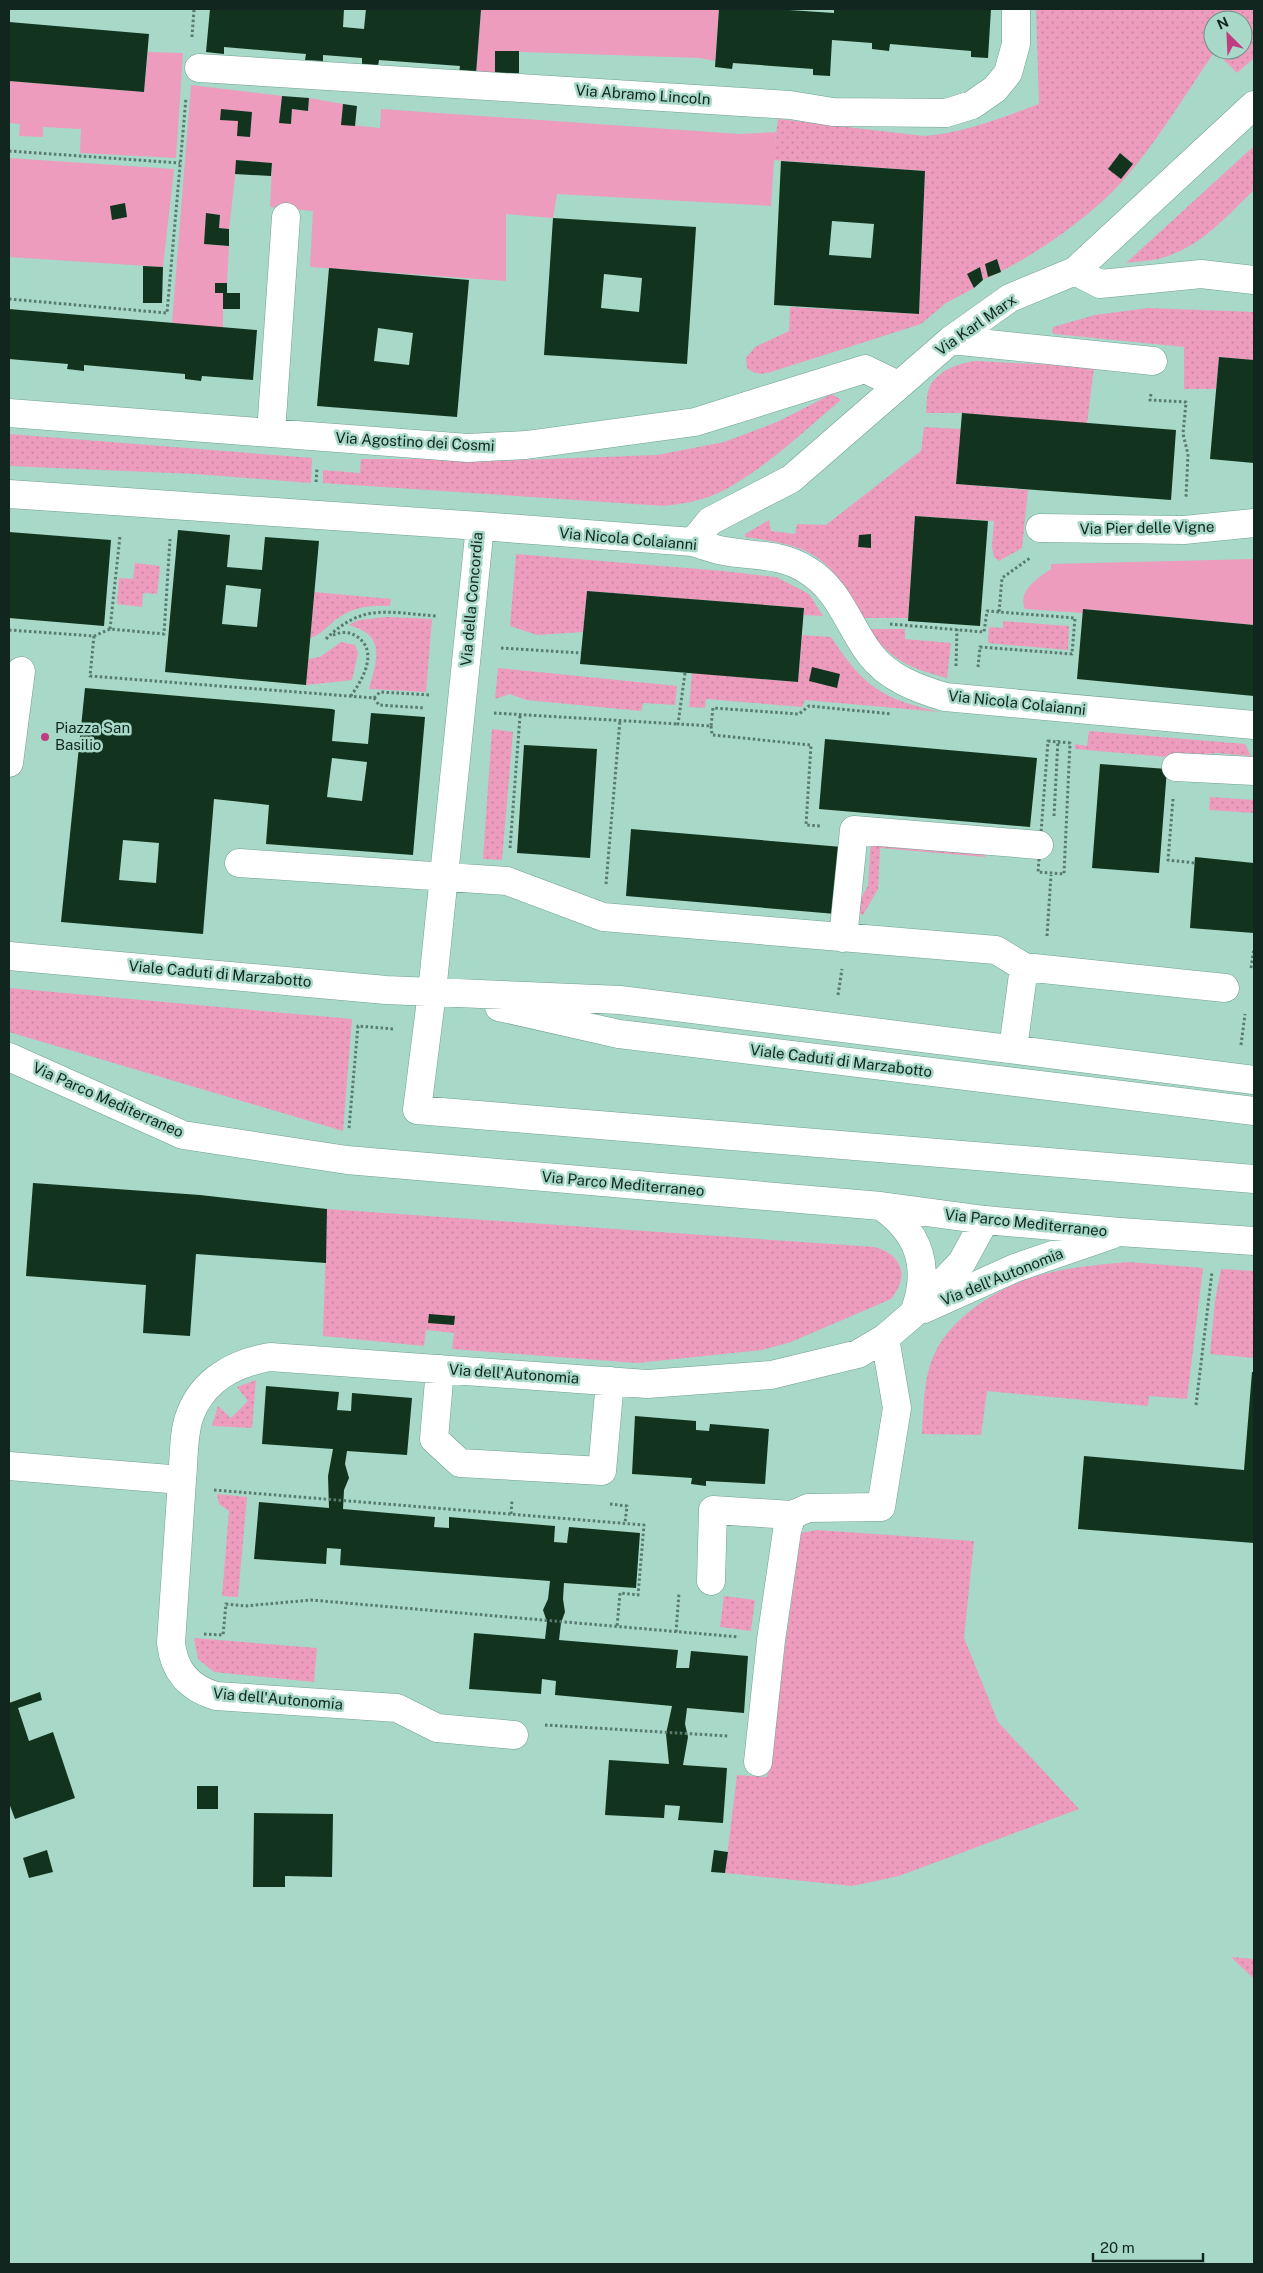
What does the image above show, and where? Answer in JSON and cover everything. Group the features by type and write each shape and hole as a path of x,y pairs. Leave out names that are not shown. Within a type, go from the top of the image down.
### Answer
{"street":[{"name":"Via Abramo Lincoln","path":"193,78 790,104 832,112 946,114 972,105 995,89 1008,73 1016,44 1016,9"},
{"name":"Via Karl Marx","path":"694,542 710,521 791,479 951,340 1010,298 1075,271 1254,104"},
{"path":"271,433 286,217"},
{"path":"1075,271 1100,284 1201,274 1254,280"},
{"path":"951,340 1153,361"},
{"name":"Via Agostino dei Cosmi","path":"9,413 468,448 526,445 695,422 865,369 898,385"},
{"name":"Via della Concordia","path":"9,494 480,526 432,992 417,1110 1254,1179"},
{"name":"Via Pier delle Vigne","path":"1040,528 1184,530 1254,523"},
{"name":"Via Nicola Colaianni","path":"480,526 694,542 719,550 780,558 807,570 823,582 837,597 871,655 908,684 945,697 1254,724"},
{"path":"9,763 21,671"},
{"path":"1176,766 1254,771"},
{"path":"844,938 854,830 1048,845"},
{"path":"239,863 507,881 603,917 996,950 1035,968 1225,988"},
{"name":"Viale Caduti di Marzabotto","path":"9,956 386,990 620,1000 1254,1080"},
{"path":"1013,1049 1035,968"},
{"name":"Viale Caduti di Marzabotto","path":"432,992 618,1034 1254,1111"},
{"name":"Via Parco Mediterraneo","path":"9,1057 183,1135 347,1160 880,1206 985,1220 1254,1241"},
{"name":"Via dell'Autonomia","path":"880,1206 894,1215 905,1227 914,1240 920,1255 922,1275 920,1296 913,1314"},
{"name":"Via dell'Autonomia","path":"514,1735 437,1728 397,1708 209,1694 192,1686 176,1666 172,1655 171,1632 189,1416 199,1398 212,1382 229,1369 249,1361 270,1357 647,1384 771,1375 858,1354 885,1338 913,1314 962,1262 985,1220"},
{"name":"Via dell'Autonomia","path":"913,1314 1015,1268 1120,1232"},
{"path":"711,1581 713,1510 792,1515 808,1508 881,1507 897,1408 885,1338"},
{"path":"440,1369 434,1440 460,1463 602,1471 610,1381"},
{"path":"9,1466 182,1484"},
{"path":"758,1750 771,1640 792,1515"}],"path":[{"path":"191,43 194,9"},
{"path":"9,299 167,312 180,163 193,78"},
{"path":"9,151 180,163"},
{"path":"1184,530 1188,454 1183,434 1186,402"},
{"path":"9,630 94,636 110,629 164,634 172,506"},
{"path":"999,612 1002,578 1036,554 1040,528"},
{"path":"110,629 119,536 128,536"},
{"path":"162,538 170,539"},
{"path":"854,628 876,624 984,632 987,611 1075,618 1072,654 980,647 976,699"},
{"path":"351,696 363,679 368,657 366,648 354,634 344,632 334,634 326,639 339,626 354,617 368,613 471,619"},
{"path":"436,626 437,616"},
{"path":"956,663 957,629"},
{"path":"94,636 90,676 374,698 379,705 425,708"},
{"path":"468,646 581,653"},
{"path":"678,724 685,673"},
{"path":"374,698 380,692 431,695 432,685"},
{"path":"854,830 806,825 811,745 712,735 713,708 799,714 809,706 895,714"},
{"path":"1035,968 1058,742 1059,707"},
{"path":"494,713 711,726"},
{"path":"507,881 520,716"},
{"path":"603,917 620,720"},
{"path":"1043,792 1048,741 1070,743 1067,791"},
{"path":"1176,766 1168,860 1195,863"},
{"path":"835,1027 844,938"},
{"path":"347,1160 358,1026"},
{"path":"1196,1405 1216,1238"},
{"path":"182,1484 644,1525 638,1595 620,1593 617,1627"},
{"path":"171,1632 223,1635 226,1604 245,1606 311,1600 771,1640"},
{"path":"514,1735 518,1724 758,1750"}],"shaded area":[{"path":"719,9 715,61 700,58 495,51 495,74 476,74 481,10"},
{"path":"1036,9 1254,9 1253,59 1253,10 1203,10 1203,60 1209,60 1136,166 1106,198 1063,233 1015,264 983,280 979,267 968,274 974,288 946,303 921,324 770,372 757,373 747,368 746,358 755,347 789,331 790,307 919,314 925,171 773,160 778,119 924,136 954,132 1039,104"},
{"path":"148,52 183,53 176,158 80,153 81,129 43,127 43,137 19,136 20,124 9,123 9,81 144,92"},
{"path":"1224,60 1252,60 1237,73"},
{"path":"191,85 282,96 279,122 291,124 292,109 308,111 309,98 343,104 341,124 380,128 381,109 739,134 776,132 771,206 557,194 553,218 506,214 506,281 310,267 313,211 270,207 272,163 237,160 229,229 219,228 220,215 206,214 204,244 229,246 227,283 215,283 215,293 223,293 223,328 172,323"},
{"path":"1254,146 1254,190 1225,219 1181,251 1158,259 1126,263"},
{"path":"9,158 174,169 163,267 9,257"},
{"path":"1148,308 1254,312 1254,360 1219,357 1216,389 1184,389 1184,347 1054,334 1052,331 1053,327 1095,315"},
{"path":"976,361 1094,367 1087,424 962,413 926,413 928,392 934,380 950,368"},
{"path":"832,394 841,400 756,470 719,493 688,502 664,506 323,483 323,470 360,473 361,459 429,459 469,462 657,455 724,442 777,422"},
{"path":"924,427 961,429 956,484 1028,490 1022,548 999,561 994,557 992,547 994,521 915,516 908,618 864,618 840,581 818,558 789,545 745,537 745,534 769,520 771,531 795,534 797,524 826,525 921,451"},
{"path":"9,434 312,458 311,483 195,474 9,466"},
{"path":"516,554 776,577 809,594 823,616 804,615 804,608 587,591 583,632 537,635 510,626"},
{"path":"1254,559 1254,625 1084,609 1083,613 1025,609 1023,602 1026,591 1035,581 1051,569 1051,564"},
{"path":"135,563 160,566 157,594 143,593 142,607 117,604 119,578 133,579"},
{"path":"314,592 391,599 390,606 368,607 348,612 320,633 310,638"},
{"path":"387,617 432,619 426,692 369,689 375,668 376,650 374,642 369,635 360,629 348,625 359,620"},
{"path":"1003,621 1069,626 1068,650 988,643 989,627 1003,628"},
{"path":"868,629 905,629 905,639 951,643 947,678 922,671 903,662 885,649"},
{"path":"802,635 831,637 854,668 876,688 903,702 940,712 805,700 802,707 706,699 705,708 689,707 692,673 798,682"},
{"path":"341,642 355,645 358,653 352,680 306,685 308,659 320,657"},
{"path":"498,668 677,686 675,705 643,703 641,711 526,700 510,694 495,699"},
{"path":"492,729 513,732 502,860 483,859"},
{"path":"1089,731 1245,744 1251,756 1217,753 1167,757 1075,749 1075,744 1087,746"},
{"path":"1210,797 1254,800 1254,813 1209,810"},
{"path":"871,838 986,848 985,857 880,848 878,889 863,915 854,910 868,886"},
{"path":"9,988 352,1019 343,1131 9,1032"},
{"path":"327,1209 875,1247 892,1255 900,1267 901,1275 897,1290 891,1299 791,1342 762,1350 637,1363 452,1349 454,1333 426,1330 424,1346 323,1336"},
{"path":"1128,1262 1203,1268 1187,1399 1149,1396 1148,1406 987,1391 981,1435 922,1434 925,1393 930,1364 942,1341 952,1328 979,1304 1010,1286 1041,1275 1062,1270"},
{"path":"1221,1269 1254,1271 1254,1358 1210,1354 1215,1301"},
{"path":"256,1380 252,1428 212,1426 218,1406 231,1418 248,1401 237,1387"},
{"path":"217,1494 247,1497 238,1597 222,1596 229,1511 219,1504"},
{"path":"817,1530 974,1541 964,1638 998,1722 1079,1809 899,1876 852,1886 725,1873 737,1775 767,1777 801,1533"},
{"path":"724,1596 755,1600 751,1631 720,1627"},
{"path":"194,1638 317,1648 314,1682 214,1672 198,1659"},
{"path":"1231,1957 1254,1959 1254,1979"}],"building":[{"path":"210,9 344,9 343,27 364,29 366,9 481,10 476,74 459,73 460,66 379,60 378,66 362,64 362,58 323,55 323,61 305,60 306,54 224,47 224,54 206,52"},
{"path":"719,9 774,9 834,13 834,9 991,9 988,58 971,57 971,51 890,44 889,51 872,49 872,43 832,40 830,76 813,75 813,69 733,63 732,69 715,67"},
{"path":"9,22 149,34 144,92 9,81"},
{"path":"495,51 519,51 519,73 495,74"},
{"path":"282,96 309,98 308,111 292,109 291,124 279,123"},
{"path":"343,104 357,106 355,126 341,125"},
{"path":"221,109 252,112 250,137 237,136 238,121 220,120"},
{"path":"1120,153 1133,164 1121,179 1108,169"},
{"path":"236,160 272,163 271,176 235,174"},
{"path":"781,161 925,171 919,314 774,305","holes":["832,221 874,224 871,258 829,255"]},
{"path":"125,203 127,217 112,220 110,206"},
{"path":"206,213 220,215 219,228 229,229 229,246 204,244"},
{"path":"553,218 696,227 687,364 544,355","holes":["604,274 642,278 639,312 601,308"]},
{"path":"997,259 1001,272 988,277 985,264"},
{"path":"143,266 163,267 162,303 143,303"},
{"path":"980,267 983,280 974,288 967,274"},
{"path":"329,268 469,280 457,417 317,406","holes":["378,328 413,333 409,365 374,361"]},
{"path":"215,283 227,283 227,293 240,293 240,309 223,309 223,293 215,293"},
{"path":"9,309 257,330 253,380 202,376 201,381 185,379 185,374 84,365 84,371 67,369 68,364 9,359"},
{"path":"1219,357 1254,360 1254,463 1210,459"},
{"path":"962,413 1176,430 1171,500 956,484"},
{"path":"915,516 988,521 980,626 908,621"},
{"path":"178,530 230,535 227,567 262,570 265,537 319,541 306,685 165,672","holes":["226,585 261,589 257,627 222,624"]},
{"path":"9,532 111,540 104,626 9,618"},
{"path":"871,534 871,548 858,547 859,535"},
{"path":"587,591 804,608 798,682 580,664"},
{"path":"1083,609 1254,625 1254,696 1077,679"},
{"path":"812,667 840,674 837,688 809,681"},
{"path":"85,688 332,709 335,710 332,741 368,744 371,713 425,717 413,855 266,844 269,805 214,799 203,934 61,922","holes":["332,758 367,762 362,801 327,797","123,840 159,843 156,883 119,880"]},
{"path":"825,739 1037,758 1030,827 819,809"},
{"path":"524,745 597,749 590,858 517,853"},
{"path":"1100,764 1167,769 1159,873 1092,868"},
{"path":"631,829 842,847 836,914 626,896"},
{"path":"1195,857 1254,863 1254,933 1190,928"},
{"path":"33,1183 200,1195 327,1209 326,1263 196,1254 190,1336 143,1333 146,1285 26,1276"},
{"path":"429,1314 455,1316 454,1325 428,1323"},
{"path":"1252,1372 1254,1372 1254,1543 1078,1529 1084,1456 1244,1470"},
{"path":"266,1386 339,1392 337,1410 351,1411 352,1393 412,1398 407,1455 347,1451 345,1464 349,1478 344,1490 343,1509 435,1517 434,1527 449,1528 449,1517 555,1526 554,1542 567,1543 569,1527 640,1533 636,1588 564,1583 563,1599 565,1612 561,1623 559,1640 678,1650 676,1668 689,1668 691,1651 748,1656 744,1713 687,1708 685,1724 688,1737 683,1765 727,1768 723,1823 678,1820 680,1806 665,1805 664,1818 605,1815 609,1760 669,1764 666,1734 672,1706 555,1695 556,1681 542,1679 541,1694 469,1689 474,1633 545,1639 547,1622 543,1610 548,1599 550,1581 340,1565 341,1549 327,1548 326,1564 254,1559 259,1502 329,1508 328,1476 333,1449 262,1444"},
{"path":"635,1416 696,1421 696,1430 709,1431 710,1424 769,1429 765,1484 706,1481 706,1486 691,1484 692,1478 632,1474"},
{"path":"40,1692 42,1700 18,1708 29,1741 53,1732 75,1798 15,1819 9,1803 9,1703"},
{"path":"197,1786 218,1786 218,1809 197,1809"},
{"path":"254,1813 333,1814 332,1877 285,1876 285,1887 253,1887"},
{"path":"47,1850 53,1872 29,1878 23,1858"},
{"path":"714,1850 728,1852 725,1873 711,1872"}],"place":[{"name":"Piazza San Basilio","path":"45,737"}]}
